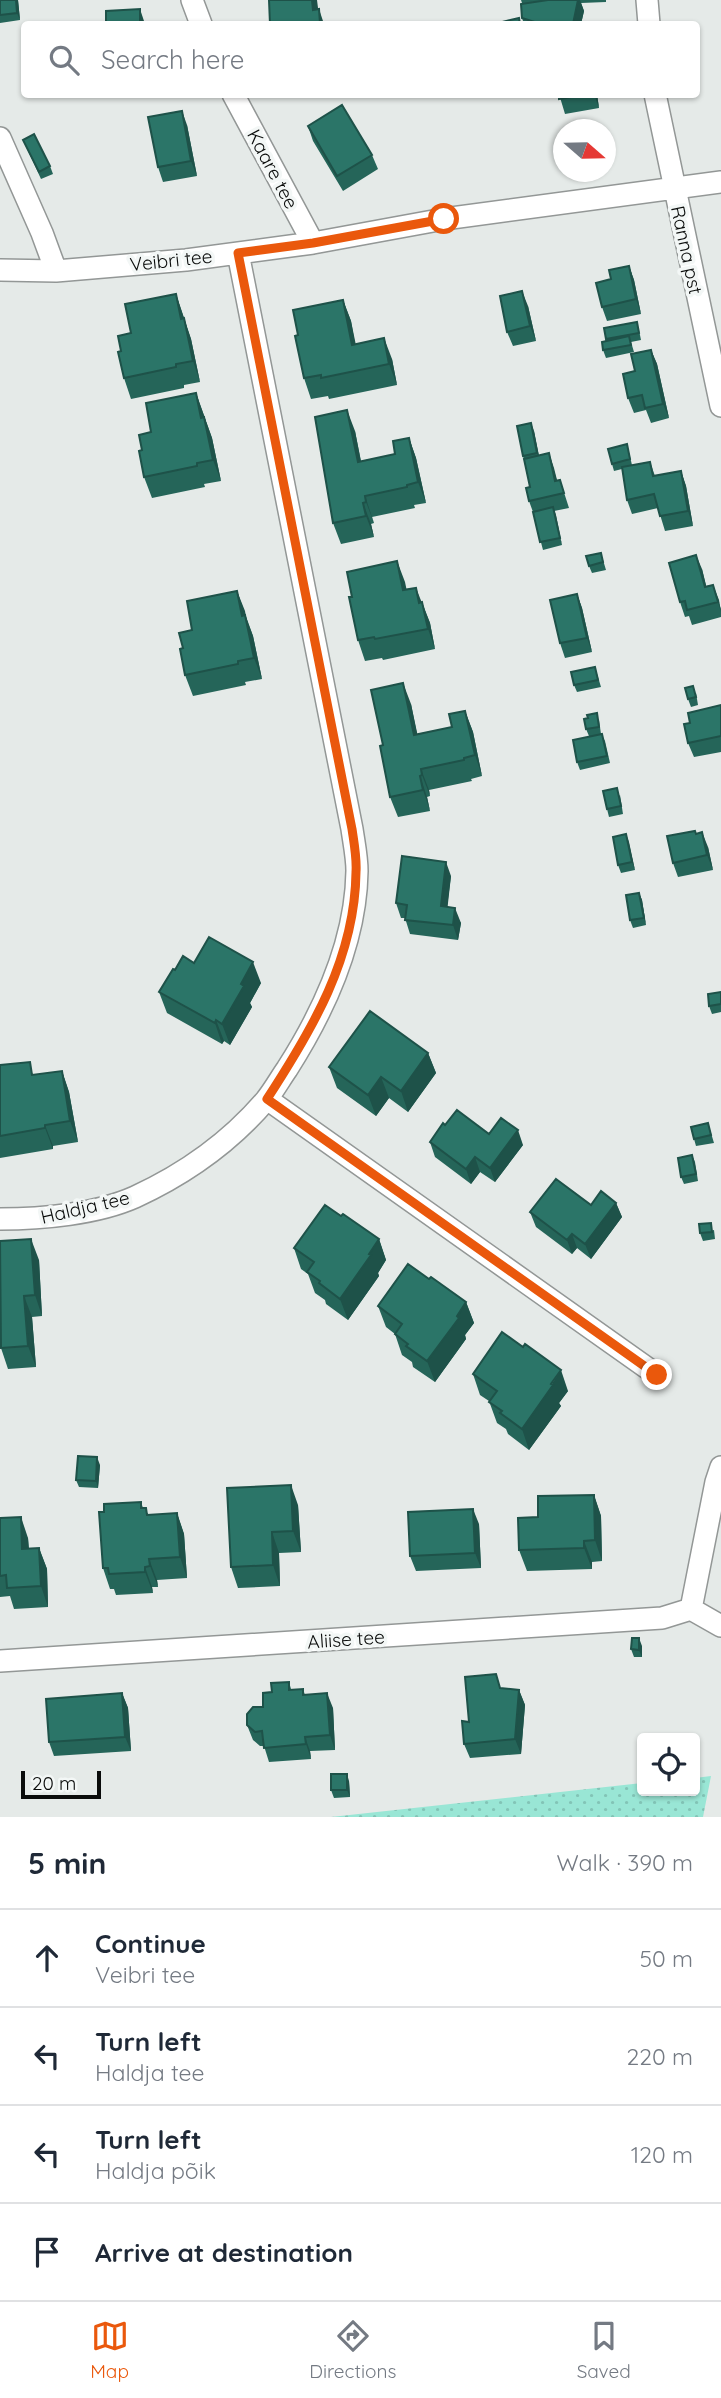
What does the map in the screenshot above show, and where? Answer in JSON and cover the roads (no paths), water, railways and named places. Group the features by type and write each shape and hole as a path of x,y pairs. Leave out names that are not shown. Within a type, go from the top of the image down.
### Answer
{"street":[{"path":"191,0 200,21"},
{"path":"647,0 649,21"},
{"name":"Kaare tee","path":"235,98 313,243"},
{"name":"Ranna pst","path":"656,98 721,406"},
{"path":"0,138 56,271"},
{"name":"Veibri tee","path":"0,270 56,271 238,253 313,243 444,219 721,182"},
{"name":"Haldja tee","path":"0,1219 32,1219 98,1208 133,1198 180,1174 215,1149 267,1099 306,1038 326,1001 347,938 356,871 352,829 238,253"},
{"path":"267,1099 657,1375"},
{"path":"721,1467 691,1609 721,1626"},
{"name":"Aliise tee","path":"0,1661 662,1618 691,1609"}]}
